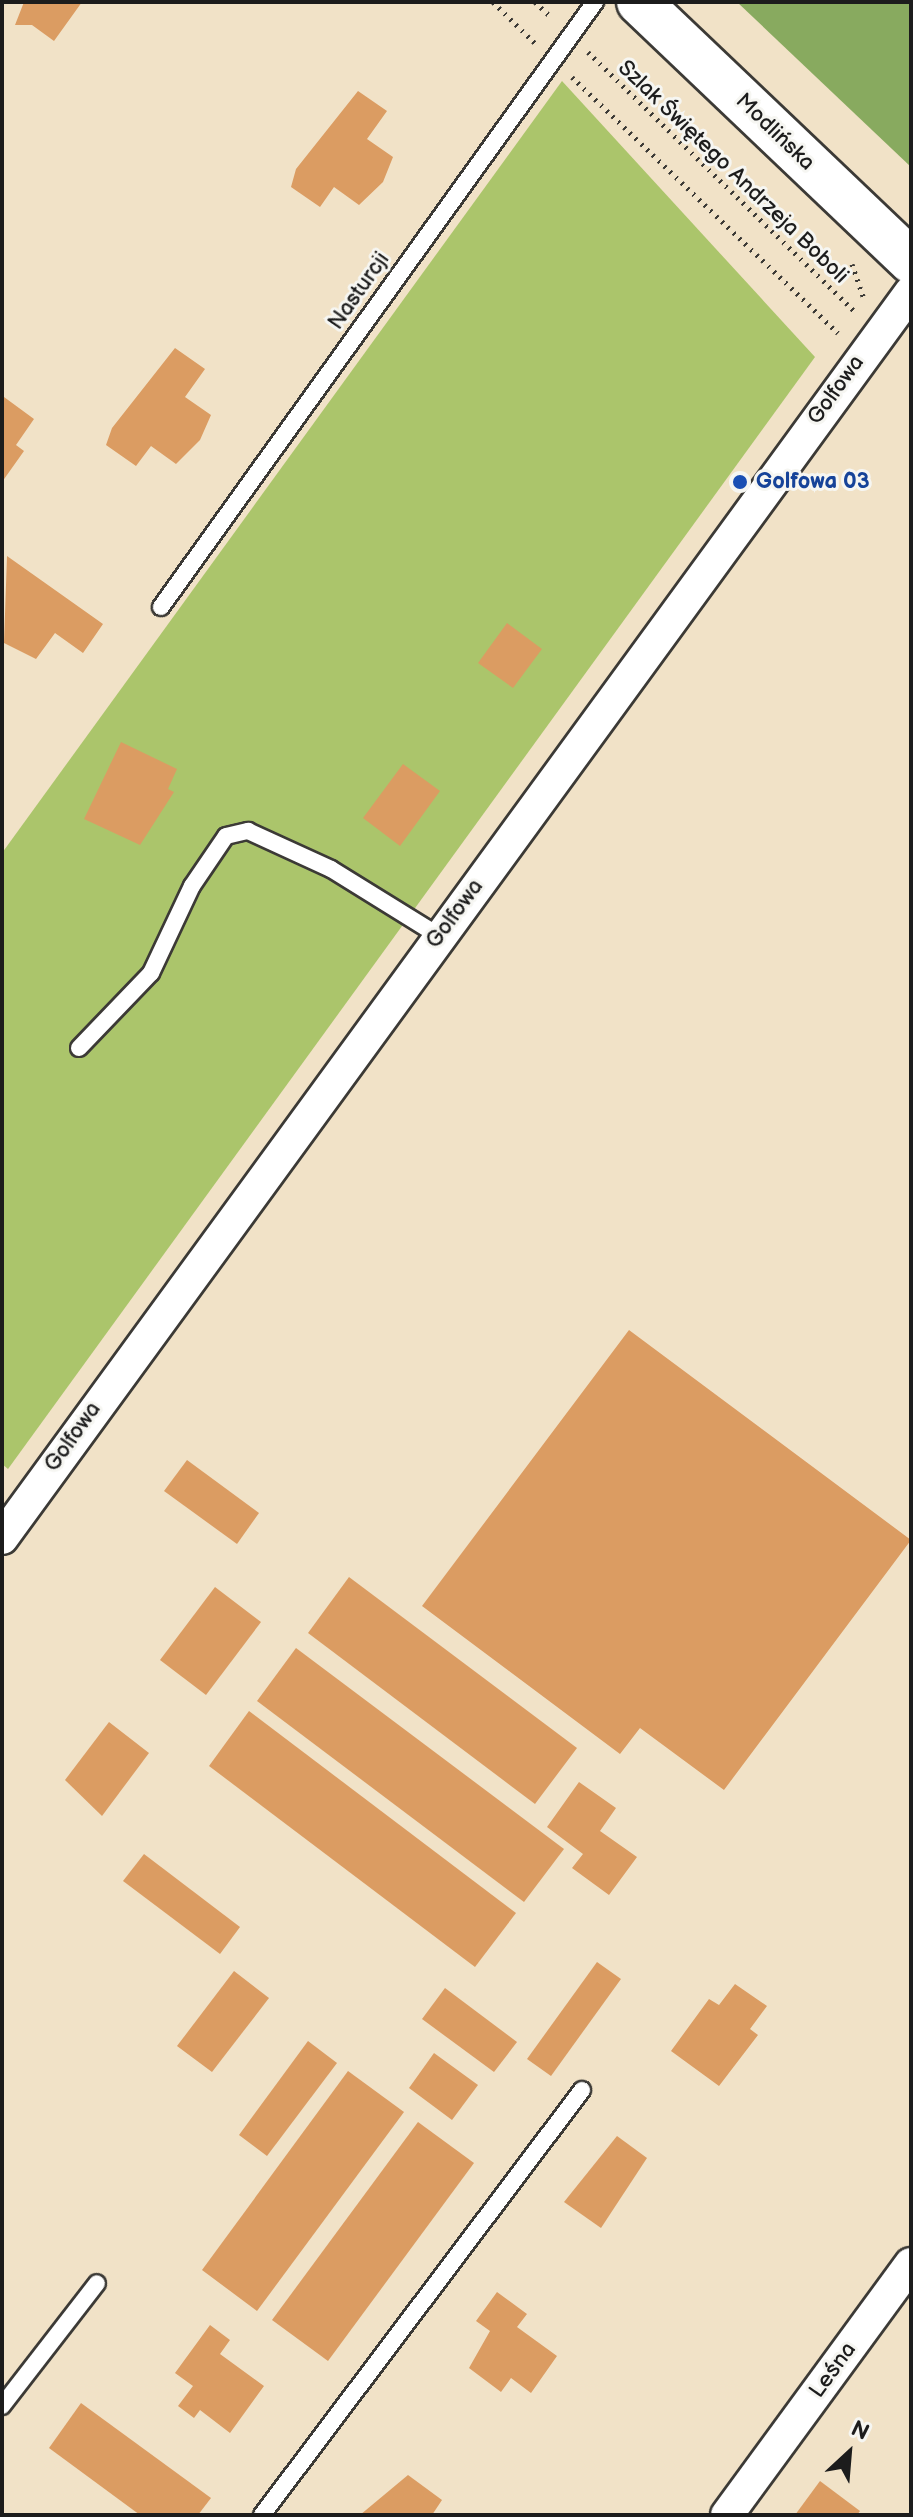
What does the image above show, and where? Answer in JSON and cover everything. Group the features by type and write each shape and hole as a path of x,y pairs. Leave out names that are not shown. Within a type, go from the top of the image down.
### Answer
{"main road":[{"name":"Modlińska","path":"639,2 911,261"}],"street":[{"name":"Golfowa","path":"2,1538 12,1502 439,936 869,344 911,292"},
{"name":"Leśna","path":"727,2515 911,2264"}],"lane":[{"name":"Nasturcji","path":"161,607 549,57 595,2"},
{"path":"79,1048 151,973 192,886 226,836 248,831 317,863 439,936"},
{"path":"262,2515 582,2090"},
{"path":"2,2406 97,2283"}],"path":[{"path":"493,2 549,57 869,344"},
{"name":"Szlak Świętego Andrzeja Boboli","path":"535,2 869,344"}],"green space":[{"path":"737,2 911,2 911,167"},
{"path":"562,81 815,357 8,1469 2,1464 2,853"}],"building":[{"path":"24,2 82,2 54,41 32,25 15,25"},
{"path":"358,91 387,111 367,139 393,157 383,182 359,205 334,187 320,207 291,187 296,169"},
{"path":"175,348 205,369 185,397 211,415 200,440 176,464 151,446 136,466 106,445 112,428"},
{"path":"4,397 34,419 16,445 24,451 2,482"},
{"path":"7,556 103,624 83,653 55,633 36,659 4,643"},
{"path":"507,623 542,649 513,688 478,663"},
{"path":"121,742 177,769 168,789 174,792 140,845 84,819"},
{"path":"403,764 440,791 400,846 363,818"},
{"path":"629,1330 911,1540 724,1790 640,1728 620,1754 422,1606"},
{"path":"187,1460 259,1513 237,1544 164,1491"},
{"path":"349,1577 577,1748 535,1804 308,1633"},
{"path":"215,1587 261,1622 206,1695 160,1660"},
{"path":"296,1648 564,1849 524,1902 257,1701"},
{"path":"249,1711 516,1913 475,1967 209,1766"},
{"path":"109,1722 149,1753 102,1816 65,1780"},
{"path":"579,1782 616,1808 600,1831 637,1857 609,1895 572,1868 583,1854 547,1827"},
{"path":"144,1854 240,1927 220,1954 123,1881"},
{"path":"597,1962 621,1979 551,2076 527,2059"},
{"path":"234,1971 269,1998 212,2072 177,2046"},
{"path":"735,1984 767,2006 750,2029 758,2035 719,2086 671,2051 709,1999 719,2005"},
{"path":"445,1988 517,2042 494,2072 422,2019"},
{"path":"308,2041 337,2063 267,2156 239,2135"},
{"path":"434,2053 478,2085 452,2120 409,2088"},
{"path":"348,2071 404,2112 257,2311 202,2270"},
{"path":"418,2122 474,2163 328,2361 272,2320"},
{"path":"617,2136 647,2158 601,2228 564,2202"},
{"path":"497,2292 527,2314 517,2327 557,2356 531,2393 511,2378 501,2392 469,2368 490,2331 476,2321"},
{"path":"210,2325 230,2340 220,2354 264,2386 230,2433 200,2410 194,2418 178,2406 193,2386 175,2373"},
{"path":"81,2403 211,2498 198,2515 140,2515 49,2448"},
{"path":"408,2475 442,2500 432,2515 360,2515"},
{"path":"820,2481 860,2511 857,2515 795,2515"}],"place":[{"name":"Golfowa 03","path":"740,482"}]}
